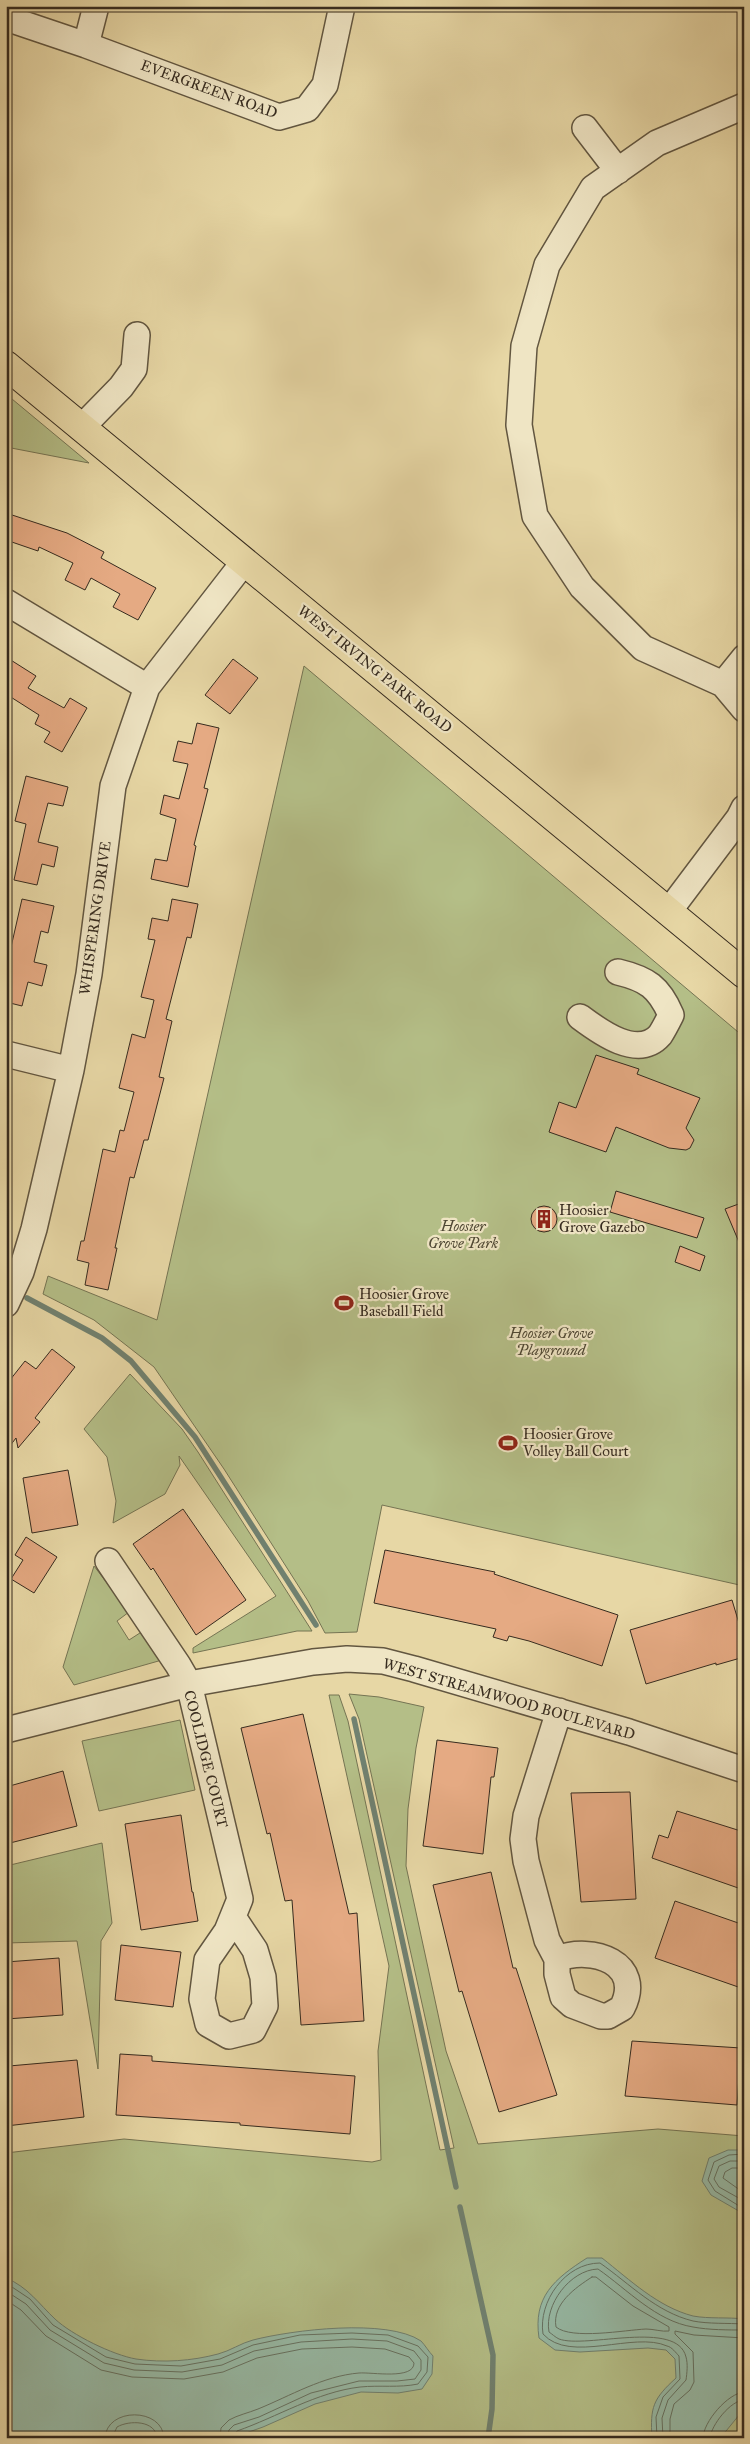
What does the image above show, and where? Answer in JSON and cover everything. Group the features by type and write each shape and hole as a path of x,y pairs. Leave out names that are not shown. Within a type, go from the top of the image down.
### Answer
{"main road":[{"name":"WEST IRVING PARK ROAD","path":"6,365 744,974"}],"street":[{"path":"86,45 96,6"},
{"name":"EVERGREEN ROAD","path":"6,18 86,45 280,117 307,109 325,85 342,6"},
{"path":"744,106 657,143 593,188 547,264 524,346 519,425 535,516 582,587 643,648 723,684 744,709"},
{"path":"585,128 618,171"},
{"path":"81,428 121,387 134,369 137,335"},
{"name":"WHISPERING DRIVE","path":"6,1304 21,1272 34,1229 71,1070 89,974 113,786 147,687 244,562"},
{"path":"6,602 147,687"},
{"path":"723,684 744,658"},
{"path":"669,911 744,808"},
{"path":"580,1017 601,1033 625,1043 640,1046 659,1036 671,1015 664,998 641,977 618,972"},
{"path":"6,1054 71,1070"},
{"name":"COOLIDGE COURT","path":"108,1562 178,1665 188,1684 240,1899 233,1917"},
{"name":"WEST STREAMWOOD BOULEVARD","path":"6,1730 188,1684 312,1662 348,1658 383,1662 414,1669 559,1711 744,1770"},
{"path":"557,1959 547,1940 526,1861 523,1839 526,1816 559,1711"}],"green space":[{"path":"6,394 89,463 6,447"},
{"name":"Hoosier Grove Park","path":"304,666 744,1037 744,1586 382,1505 357,1632 325,1633 308,1601 224,1469 154,1367 94,1320 43,1294 48,1276 157,1320"},
{"path":"130,1374 182,1429 312,1631 297,1631 193,1653 193,1648 276,1596 179,1456 180,1465 165,1494 113,1523 116,1501 107,1457 84,1429"},
{"path":"94,1566 129,1612 117,1621 129,1640 143,1631 162,1660 74,1685 63,1667"},
{"path":"349,1694 379,1697 424,1707 416,1748 408,1809 406,1866 446,2051 478,2144 658,2129 744,2136 744,2438 6,2438 6,2153 124,2139 372,2162 381,2160 378,2051 389,1966 329,1695 339,1695 348,1721 440,2150 454,2148 359,1719"},
{"path":"180,1720 195,1790 99,1811 82,1741"},
{"path":"102,1843 112,1923 101,1941 98,2069 77,1941 6,1943 6,1866"}],"water":[{"path":"728,2150 744,2150 744,2214 711,2195 702,2181 709,2158"},
{"path":"587,2258 602,2258 645,2292 680,2312 699,2317 744,2319 744,2409 722,2436 718,2438 652,2438 652,2418 655,2404 662,2392 676,2378 675,2359 666,2350 648,2348 580,2352 555,2350 539,2338 539,2311 548,2290 565,2274"},
{"path":"6,2278 27,2291 62,2325 82,2338 127,2357 157,2361 188,2360 218,2354 249,2341 270,2336 314,2330 363,2328 406,2334 421,2341 433,2356 432,2374 422,2389 398,2393 361,2392 315,2404 263,2427 232,2438 166,2438 131,2434 111,2438 6,2438"}],"building":[{"path":"6,513 67,533 104,552 101,558 156,588 138,620 113,607 120,594 91,578 85,590 65,580 73,563 39,547 38,551 6,540"},
{"path":"6,657 36,676 28,688 64,708 70,698 87,708 62,752 44,742 50,732 35,724 39,715 6,694"},
{"path":"233,659 258,678 230,714 205,695"},
{"path":"197,723 219,728 204,788 208,789 194,845 196,846 188,887 151,879 155,859 167,861 176,819 160,814 164,795 179,799 188,764 173,761 178,741 192,744"},
{"path":"26,776 68,787 63,806 48,803 38,842 58,847 54,867 42,864 37,885 14,880 26,824 15,821"},
{"path":"22,899 54,906 48,933 41,931 34,962 47,965 42,986 28,982 22,1006 6,1002 6,955 9,956"},
{"path":"172,899 198,904 191,938 187,937 166,1019 172,1021 159,1077 164,1078 148,1140 144,1140 134,1178 130,1177 108,1290 85,1285 89,1263 77,1260 81,1241 84,1241 103,1149 115,1152 120,1130 124,1131 134,1092 119,1088 132,1034 145,1038 154,1000 141,997 155,940 148,939 152,918 168,921"},
{"path":"596,1055 639,1069 637,1074 700,1098 686,1128 694,1140 690,1148 686,1150 669,1148 616,1127 606,1152 549,1132 559,1102 576,1108"},
{"path":"616,1191 704,1218 697,1238 610,1212"},
{"path":"744,1202 744,1254 725,1209"},
{"name":"Hoosier Grove Gazebo","path":"544,1206 553,1210 557,1219 553,1228 544,1232 535,1228 531,1219 535,1210"},
{"path":"680,1246 705,1256 700,1271 675,1262"},
{"path":"52,1349 75,1367 35,1418 40,1422 18,1448 16,1438 6,1451 6,1385 25,1361 36,1369"},
{"path":"68,1470 78,1525 32,1533 23,1478"},
{"path":"183,1509 246,1600 196,1635 153,1568 151,1570 133,1544"},
{"path":"26,1537 57,1557 34,1593 11,1579 23,1560 15,1555"},
{"path":"385,1550 495,1572 494,1574 618,1615 602,1666 529,1641 509,1636 507,1641 493,1637 496,1629 374,1603"},
{"path":"732,1600 744,1640 744,1657 716,1665 716,1663 646,1684 630,1630"},
{"path":"303,1714 349,1914 357,1913 364,2021 301,2025 292,1900 285,1901 270,1833 267,1834 241,1728"},
{"path":"437,1740 498,1748 494,1777 491,1777 483,1854 423,1846"},
{"path":"63,1771 77,1826 6,1844 6,1787"},
{"path":"630,1792 636,1899 581,1902 571,1793"},
{"path":"677,1811 744,1832 744,1890 652,1858 659,1835 668,1838"},
{"path":"181,1815 198,1921 141,1930 125,1824"},
{"path":"491,1872 513,1968 516,1968 557,2095 499,2112 462,1991 459,1992 433,1885"},
{"path":"675,1901 744,1925 744,1989 655,1958"},
{"path":"121,1945 181,1952 173,2007 115,2000"},
{"path":"59,1958 63,2015 6,2019 6,1962"},
{"path":"632,2041 741,2048 737,2105 625,2096"},
{"path":"120,2054 152,2056 152,2061 355,2076 350,2134 240,2125 240,2123 116,2115"},
{"path":"77,2060 84,2117 6,2126 6,2083 11,2083 9,2066"}],"waterway":[{"path":"27,1298 102,1338 131,1361 195,1437 316,1625"},
{"path":"354,1719 456,2187"},
{"path":"460,2207 493,2355 492,2409 488,2438"}],"place":[{"name":"Hoosier Grove Gazebo","path":"544,1219"},
{"name":"Hoosier Grove Baseball Field","path":"344,1303"},
{"name":"Hoosier Grove Volley Ball Court","path":"508,1443"}],"park label":[{"name":"Hoosier Grove Playground","path":"551,1342"}]}
